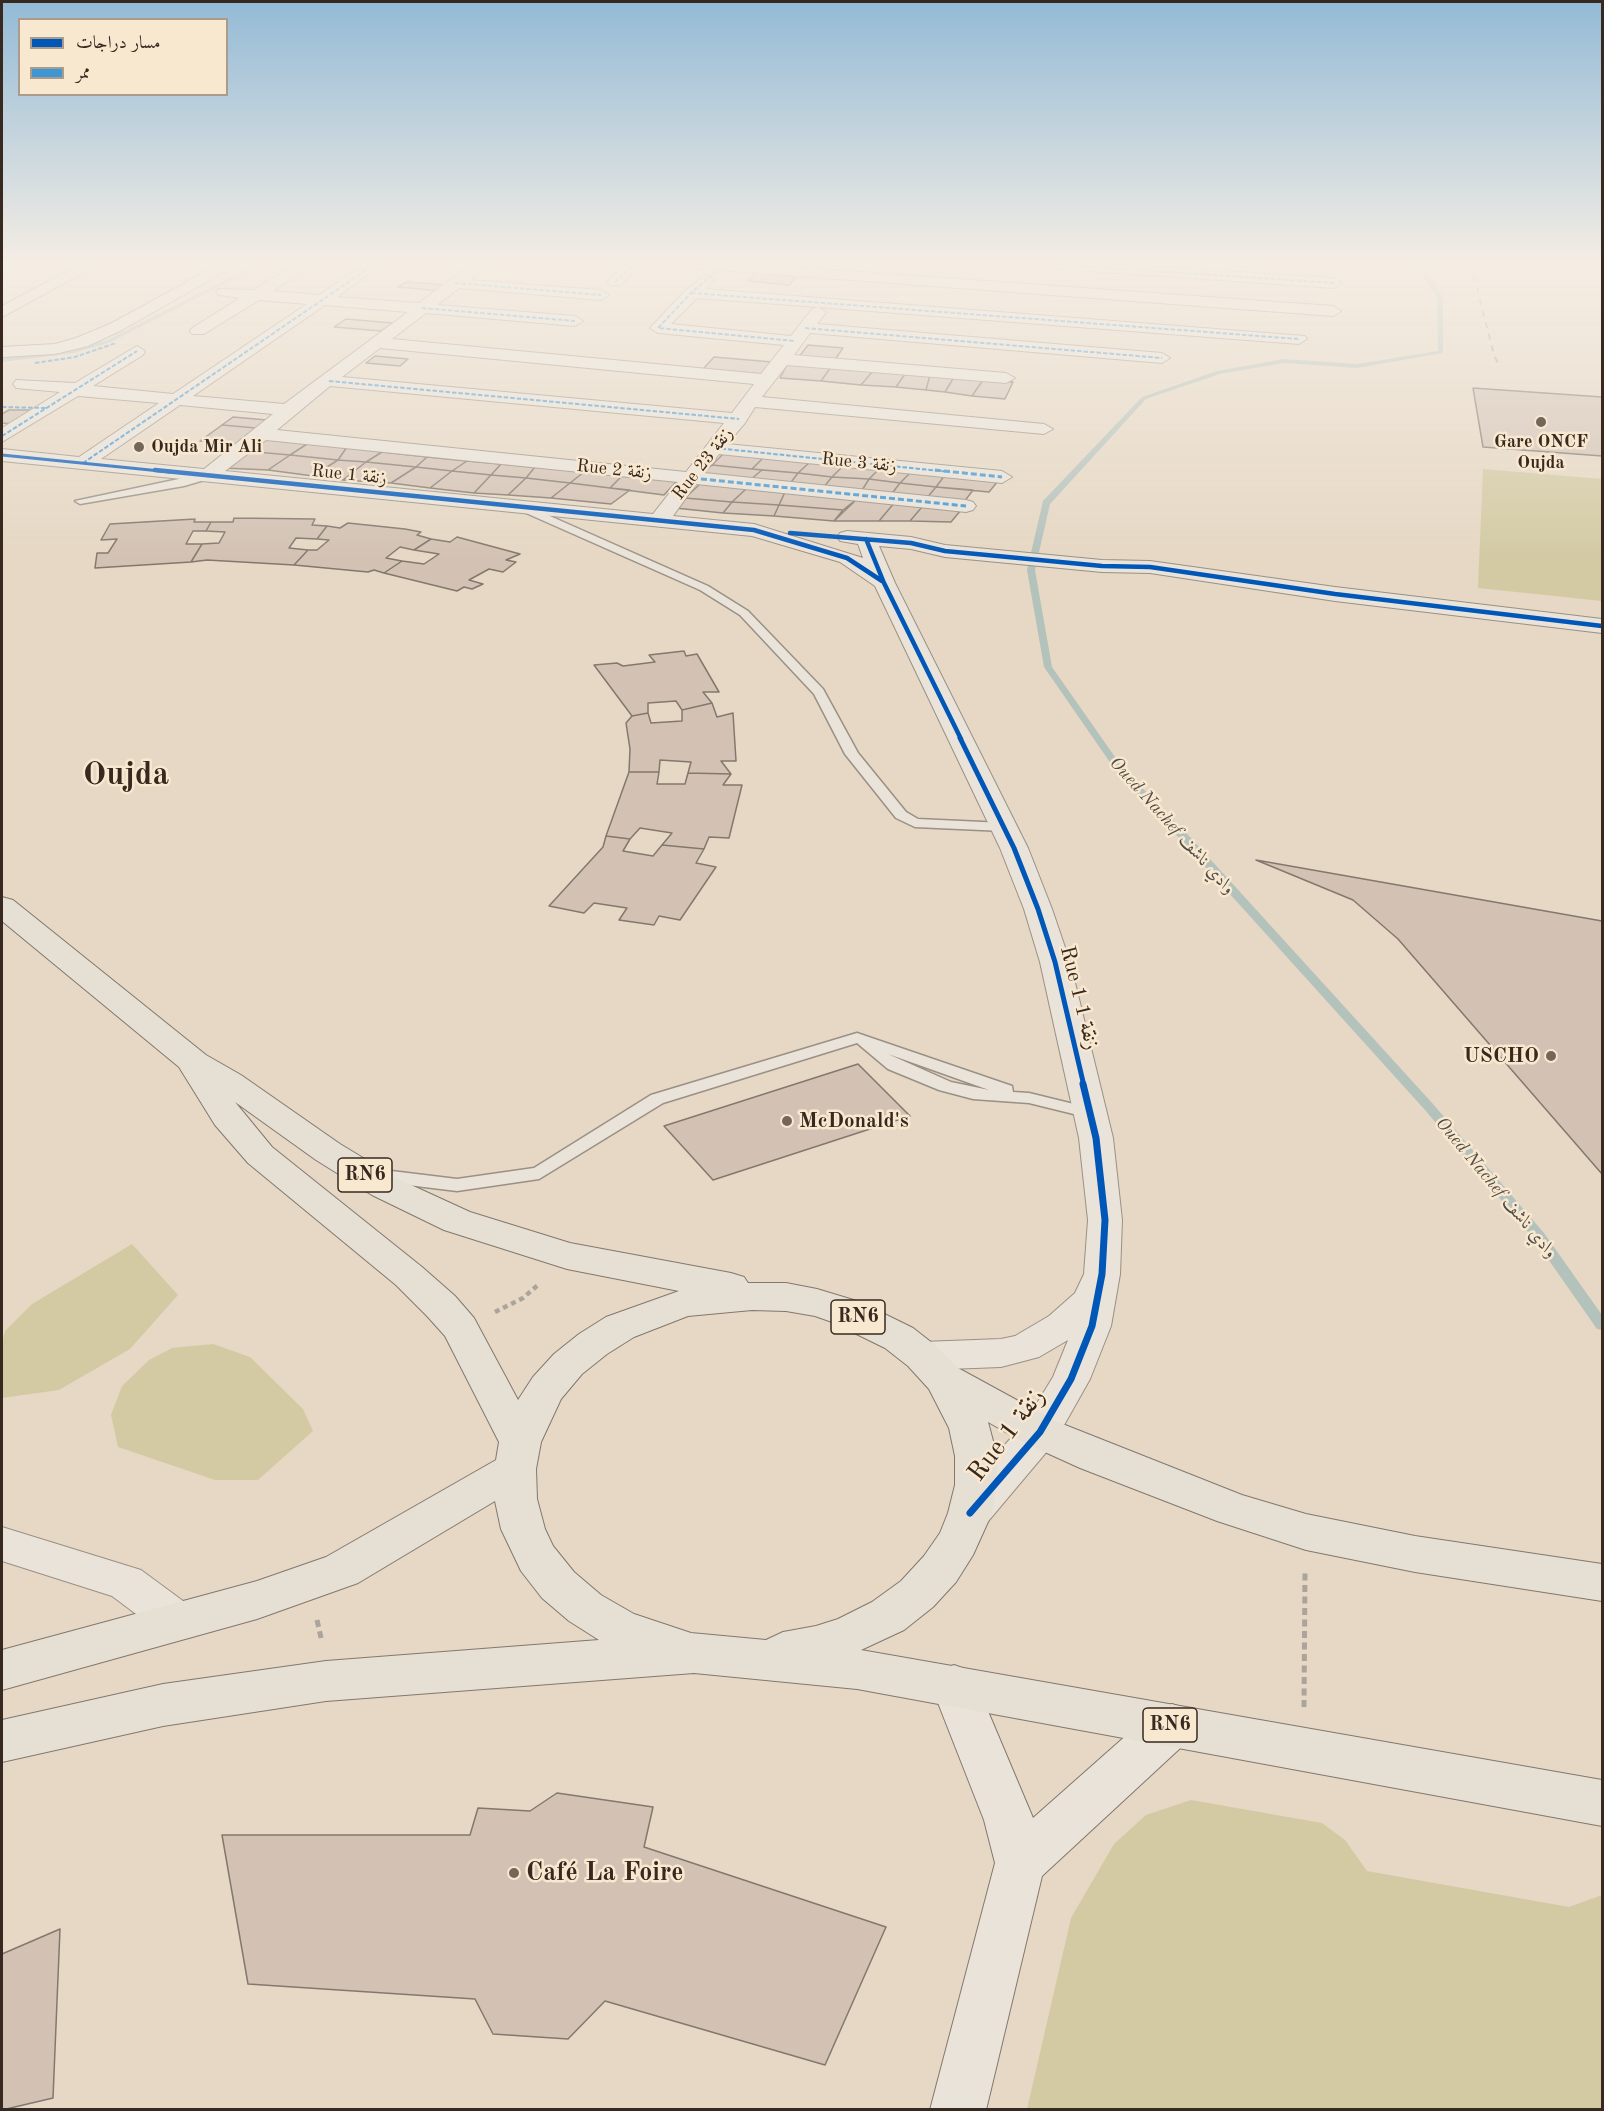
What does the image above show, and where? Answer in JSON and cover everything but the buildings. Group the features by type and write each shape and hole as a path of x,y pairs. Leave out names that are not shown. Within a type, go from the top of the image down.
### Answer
{"main road":[{"name":"RN6","path":"2,906 194,1062 229,1082 327,1152 385,1187 457,1221 567,1256 786,1297 846,1312 883,1329 932,1367 1041,1432 1163,1484 1306,1532 1415,1554 1602,1582"},
{"name":"RN6","path":"194,1062 227,1117 260,1155 409,1276 441,1306 460,1328 518,1455"},
{"name":"RN6","path":"786,1297 718,1297 684,1303 620,1327 592,1344 554,1380 531,1414 518,1455 516,1499 523,1529 537,1558 558,1585 585,1608 618,1628 654,1643 715,1654 856,1668 1602,1803"},
{"name":"RN6","path":"715,1654 777,1654 816,1646 853,1633 888,1616 916,1594 940,1569 958,1542 970,1514 976,1485 976,1456 966,1419 932,1367"},
{"path":"2,1670 257,1600 342,1570 518,1455"},
{"path":"2,1741 163,1705 326,1681 715,1654"}],"street":[{"path":"2,436 119,363"},
{"path":"83,463 230,363"},
{"path":"207,476 262,434 288,410 353,363"},
{"path":"582,363 765,380"},
{"name":"Rue 23 زنقة","path":"659,520 753,400 778,363"},
{"path":"823,363 1006,378"},
{"path":"329,381 738,419"},
{"path":"22,384 288,410"},
{"path":"753,400 1044,429"},
{"path":"2,407 46,408"},
{"name":"Rue 2 زنقة","path":"262,434 966,506"},
{"name":"Rue 3 زنقة","path":"715,448 1002,477"},
{"name":"Rue زنقة 1","path":"2,455 693,524"},
{"name":"Rue 1 زنقة 1","path":"693,524 754,530 847,558 884,583"},
{"path":"754,530 1105,560 1335,594 1602,626"},
{"name":"Rue 1 زنقة 1","path":"866,539 884,583 1004,826 1038,909 1055,962 1096,1138 1105,1220 1102,1274"},
{"path":"932,1367 1026,1347 1062,1326 1090,1301 1102,1274"},
{"name":"Rue 1 زنقة","path":"970,1514 1041,1432 1071,1379 1092,1326 1102,1274"},
{"path":"2,1544 126,1583 179,1622"},
{"path":"954,1685 1009,1820 1020,1863 958,2109"},
{"path":"1020,1863 1172,1725"}],"lane":[{"path":"80,501 184,483 207,476"},
{"path":"521,507 704,588 744,613 819,692 852,754 901,815 915,823 1004,826"},
{"path":"362,1173 457,1185 497,1181 538,1173 657,1099 847,1039 857,1038 866,1041 882,1058 918,1076 973,1094 1029,1098 1090,1113"}],"path":[{"path":"487,1316 523,1298 540,1282"},
{"path":"1304,1706 1306,1560"},
{"path":"313,1611 321,1628 323,1650"}],"shaded area":[{"path":"1483,469 1602,479 1602,601 1478,588"},
{"path":"132,1244 178,1295 130,1349 59,1390 2,1398 2,1343 5,1331 32,1304"},
{"path":"213,1344 250,1357 303,1409 313,1431 258,1480 215,1480 118,1447 111,1415 122,1386 149,1360 172,1348"},
{"path":"1191,1800 1322,1823 1345,1840 1367,1871 1569,1907 1602,1895 1602,2109 1027,2109 1071,1918 1114,1844 1146,1815"}],"waterway":[{"name":"Oued Nachef وادي ناشف","path":"1275,363 1219,372 1144,398 1046,503 1031,570 1048,667 1119,769 1186,839 1429,1107 1539,1236 1602,1325"},
{"name":"Oued Nachef وادي ناشف","path":"1306,363 1357,366 1378,363"}],"railway":[{"path":"1497,363 1500,368"}],"marked path":[{"path":"2,436 119,363"},
{"path":"83,463 230,363"},
{"path":"329,381 739,419"},
{"path":"2,407 46,408"},
{"path":"715,448 1002,477"},
{"path":"692,478 966,506"}],"cycle path":[{"path":"2,455 754,530 847,558 882,581"},
{"path":"790,533 911,543 945,551 1102,566 1150,567 1335,594 1602,626"},
{"path":"866,539 884,583 1014,848 1038,909 1055,962 1096,1138 1105,1220 1102,1274 1092,1326 1071,1379 1040,1432 970,1513"}],"place":[{"name":"Gare ONCF Oujda","path":"1541,422"},
{"name":"Oujda Mir Ali","path":"139,447"},
{"name":"USCHO","path":"1551,1056"},
{"name":"McDonald's","path":"787,1121"},
{"name":"Café La Foire","path":"514,1873"}],"district":[{"name":"Oujda","path":"126,775"}]}
